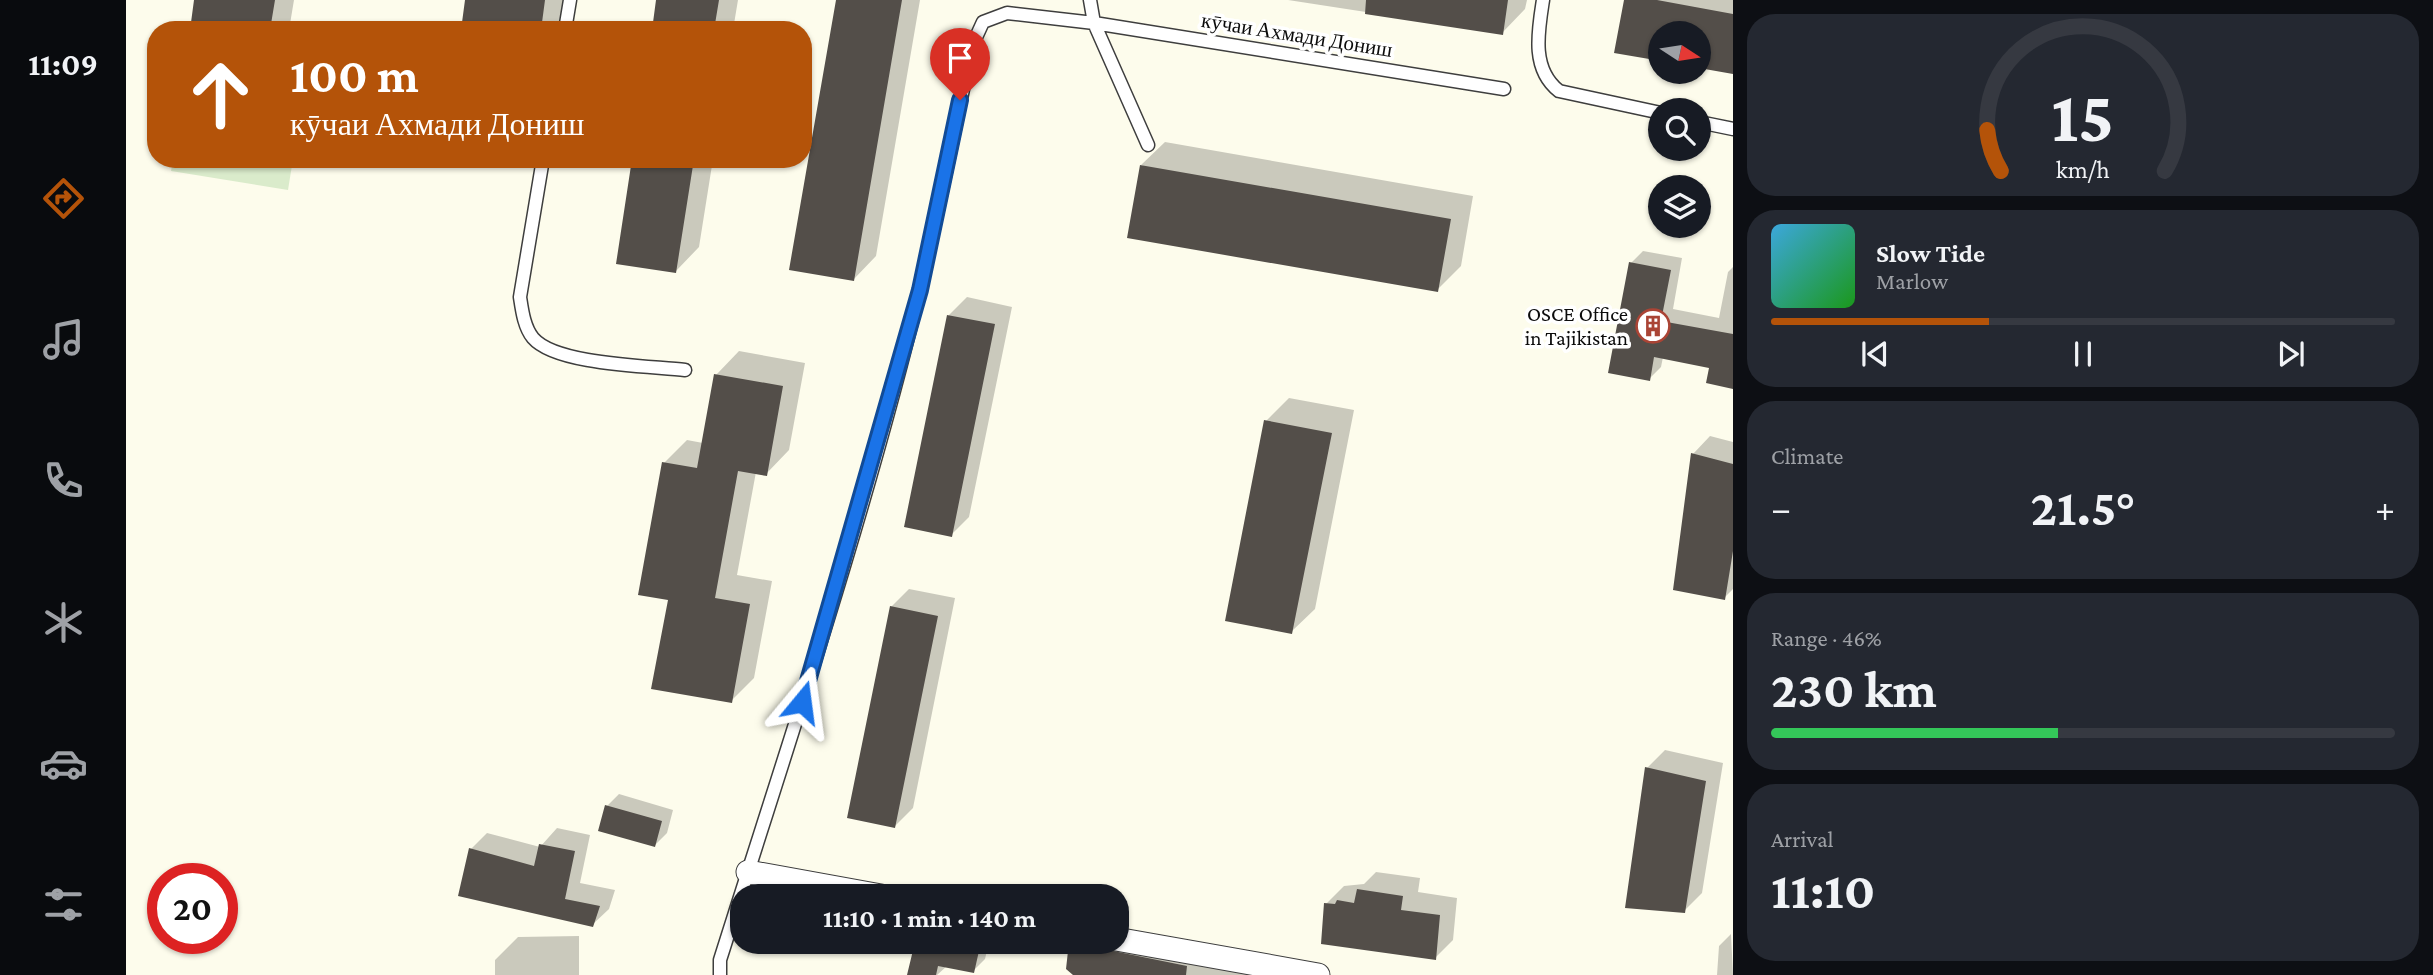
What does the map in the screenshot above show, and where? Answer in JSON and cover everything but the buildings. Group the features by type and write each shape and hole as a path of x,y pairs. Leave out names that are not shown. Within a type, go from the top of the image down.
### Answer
{"street":[{"path":"748,872 814,884"},
{"path":"1129,941 1318,975"}],"lane":[{"path":"566,21 570,0"},
{"path":"1090,0 1094,23 1148,145"},
{"path":"1543,0 1540,68 1552,85 1559,91 1648,110"},
{"name":"кӯчаи Ахмади Дониш","path":"748,872 802,702 920,290 972,46 983,22 1007,13 1094,23 1504,89"},
{"path":"1711,124 1733,129"},
{"path":"542,168 520,297 523,318 533,338 551,350 575,356 685,370"},
{"path":"720,975 720,960 748,872"}],"green space":[{"path":"172,168 292,168 288,190 171,171"}],"place":[{"name":"OSCE Office in Tajikistan","path":"1653,326"}],"route":[{"path":"802,702 885,420 920,290 960,100"}]}
